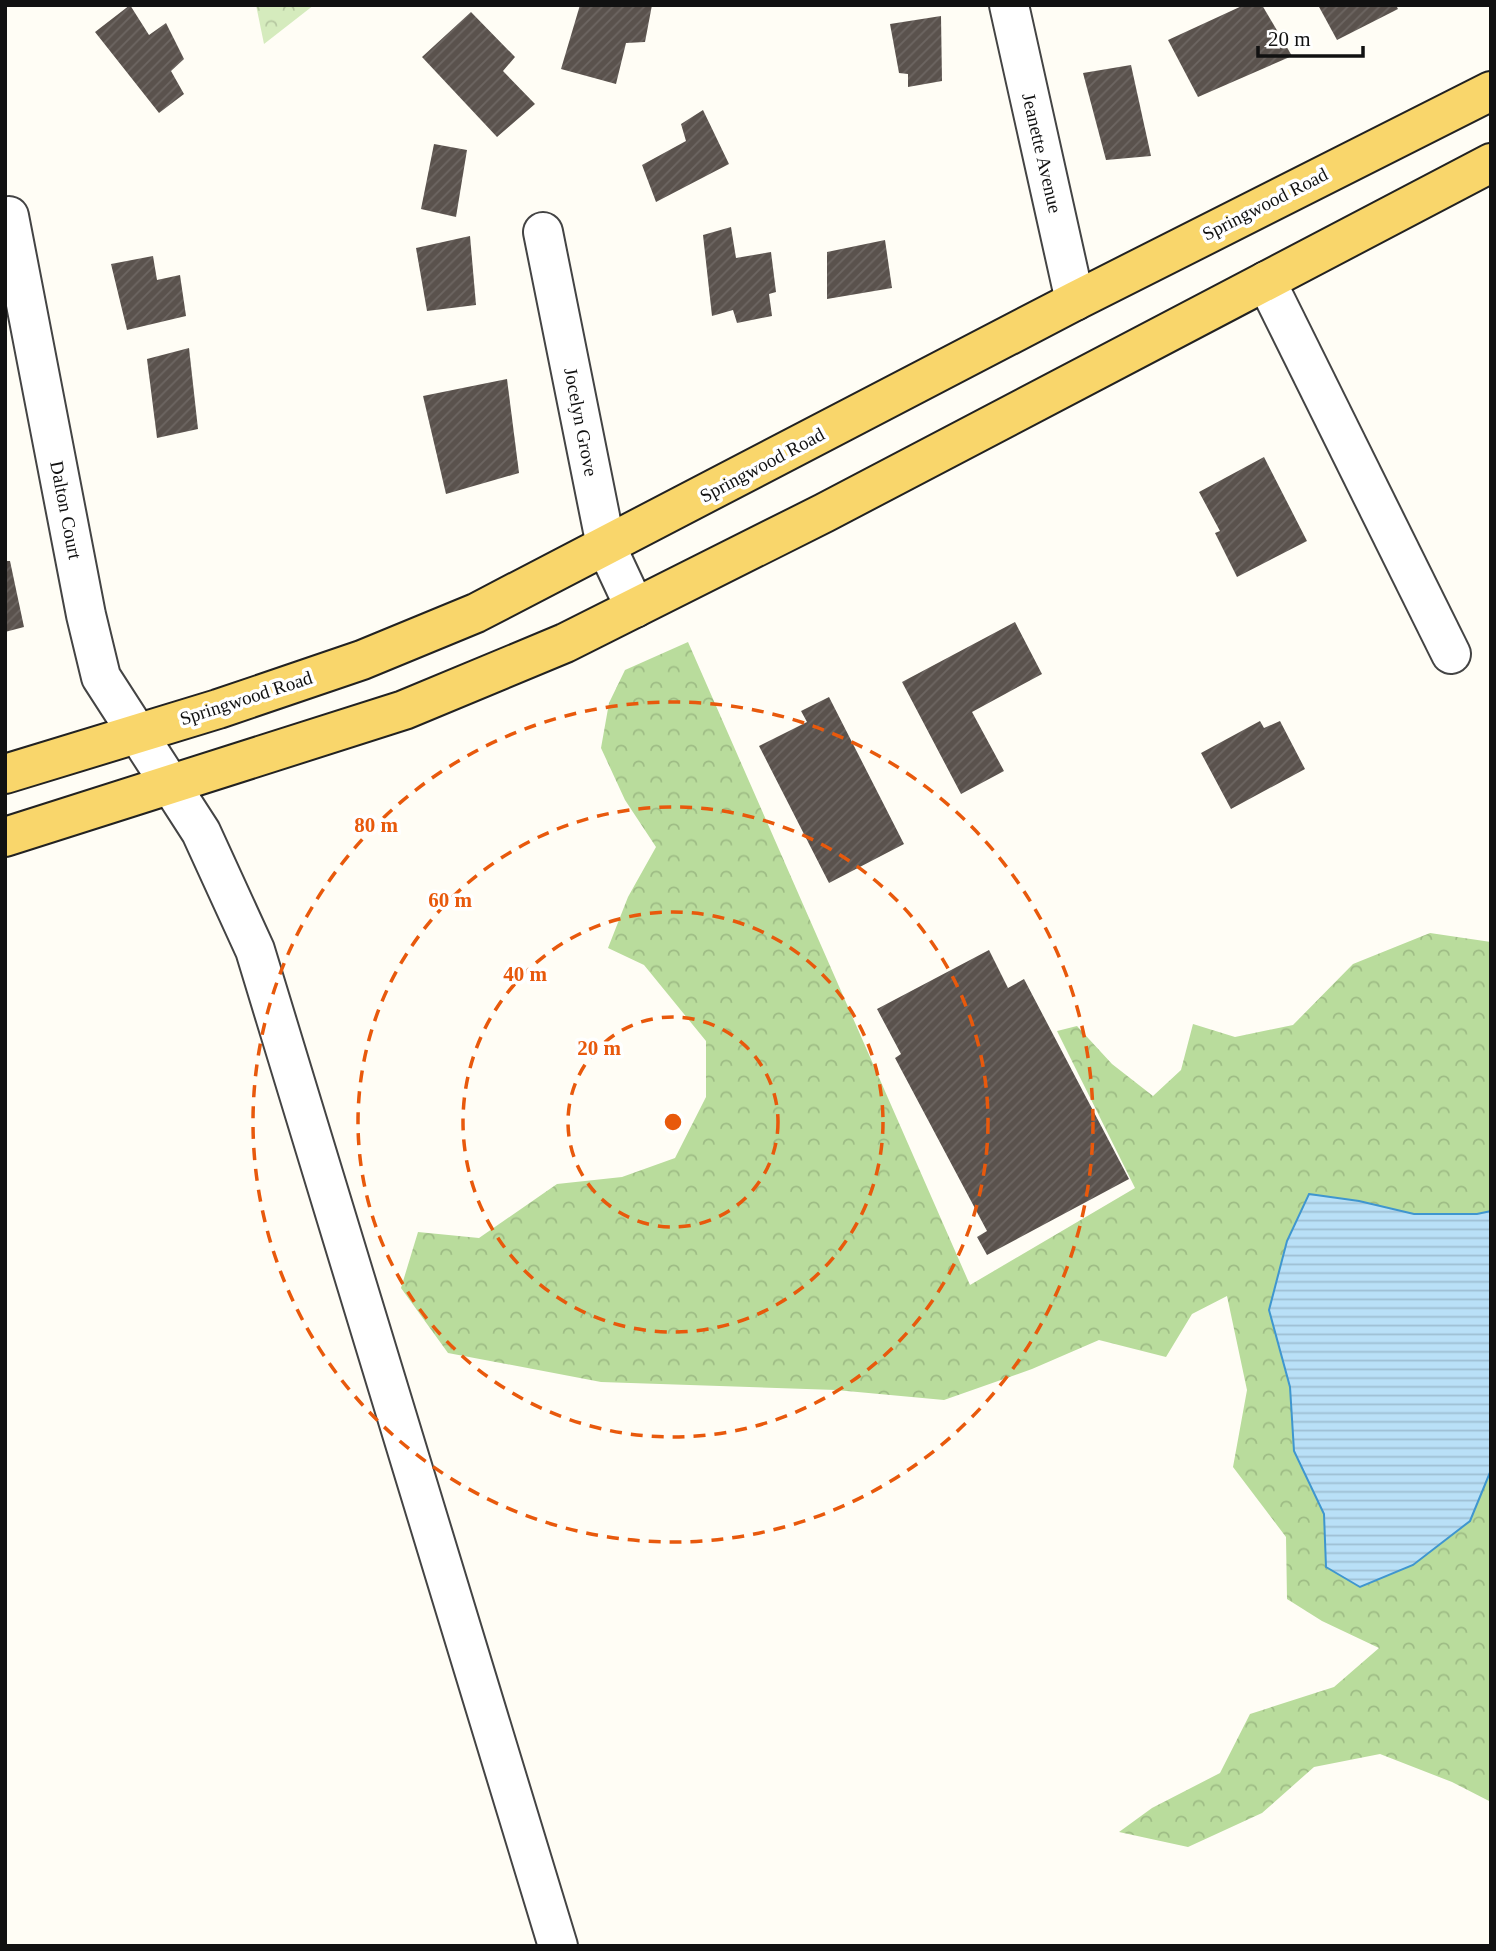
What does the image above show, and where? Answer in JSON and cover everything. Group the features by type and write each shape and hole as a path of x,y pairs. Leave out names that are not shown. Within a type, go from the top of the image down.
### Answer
{"main road":[{"name":"Springwood Road","path":"5,774 218,709 362,660 476,614 1074,301 1491,90"},
{"path":"5,837 404,710 565,643 824,513 1491,163"}],"street":[{"name":"Jeanette Avenue","path":"1009,5 1074,301"},
{"name":"Dalton Court","path":"9,216 86,615 101,677 201,832 255,950 558,1946"},
{"name":"Jocelyn Grove","path":"542,232 606,547 635,608"},
{"path":"1266,281 1451,654"}],"green space":[{"path":"256,5 314,5 264,44"},
{"path":"688,642 970,1285 1135,1188 1057,1031 1077,1026 1112,1064 1153,1096 1181,1070 1193,1024 1235,1037 1293,1025 1353,964 1430,933 1491,942 1491,1211 1477,1214 1414,1214 1359,1201 1309,1194 1269,1310 1290,1387 1294,1451 1324,1514 1326,1567 1470,1521 1491,1470 1491,1802 1452,1782 1380,1754 1314,1767 1262,1813 1188,1847 1119,1832 1152,1808 1220,1773 1250,1714 1334,1687 1379,1648 1322,1621 1287,1599 1286,1537 1233,1467 1247,1390 1227,1296 1192,1314 1166,1357 1099,1340 1032,1369 944,1400 836,1390 601,1382 448,1353 401,1288 418,1232 479,1238 557,1184 622,1177 675,1158 706,1097 706,1041 644,965 608,948 628,897 656,847 625,800 601,748 609,703 625,670"}],"water":[{"path":"1309,1194 1359,1201 1414,1214 1477,1214 1491,1211 1491,1470 1470,1521 1413,1565 1360,1587 1326,1567 1324,1514 1294,1451 1290,1387 1269,1310 1287,1241"}],"building":[{"path":"130,5 149,35 166,23 184,59 171,71 184,94 159,113 95,32"},
{"path":"580,5 652,5 645,42 626,43 616,84 561,69"},
{"path":"1244,5 1262,5 1292,56 1198,97 1168,40"},
{"path":"1318,5 1396,5 1398,9 1337,40"},
{"path":"471,12 515,57 503,71 535,104 497,137 422,57"},
{"path":"941,16 942,81 908,87 908,74 899,73 890,24"},
{"path":"1131,65 1151,156 1106,160 1083,73"},
{"path":"703,110 729,164 656,202 642,165 686,141 681,124"},
{"path":"434,144 467,150 456,217 421,209"},
{"path":"731,227 736,258 771,252 776,292 769,294 772,316 737,323 733,310 712,316 703,235"},
{"path":"470,236 476,305 427,311 416,248"},
{"path":"885,240 892,288 827,299 827,252"},
{"path":"153,256 157,280 180,275 186,316 127,330 111,264"},
{"path":"189,348 198,429 157,438 147,359"},
{"path":"507,379 519,473 446,494 423,396"},
{"path":"1264,457 1307,541 1237,577 1215,533 1220,531 1199,492"},
{"path":"5,561 10,561 24,627 5,632"},
{"path":"1015,622 1042,674 972,712 1004,771 961,794 902,682"},
{"path":"829,697 904,844 829,883 759,746 807,722 801,711"},
{"path":"1260,721 1264,728 1280,721 1305,769 1231,809 1201,753"},
{"path":"989,950 1008,988 1024,979 1129,1179 987,1255 977,1237 987,1231 895,1058 901,1054 877,1009"}]}
